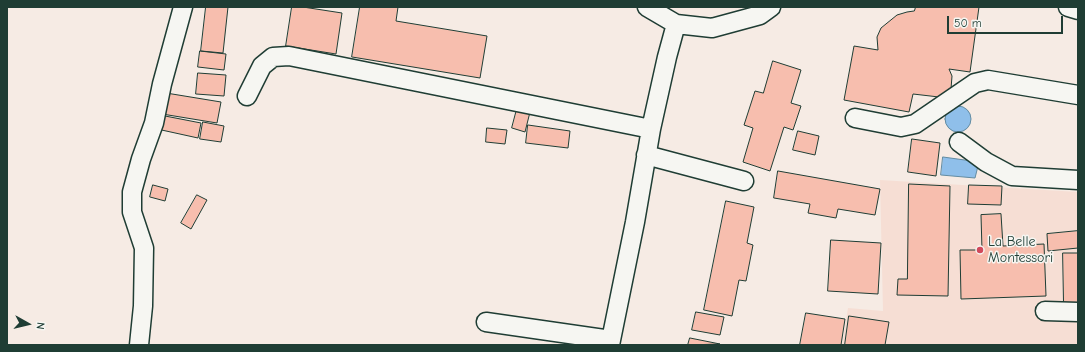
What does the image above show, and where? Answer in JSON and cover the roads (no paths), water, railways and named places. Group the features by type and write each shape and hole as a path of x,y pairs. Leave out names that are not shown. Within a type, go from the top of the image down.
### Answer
{"street":[{"path":"140,345 143,306 144,248 132,212 132,192 141,159 154,123 162,84 183,7"},
{"path":"647,7 676,24 712,28 760,15 771,7"},
{"path":"1068,7 1078,10"},
{"path":"486,322 611,342 635,222 651,129 676,24"},
{"path":"247,96 262,66 273,57 289,56 651,129"},
{"path":"855,118 901,127 915,124 975,83 988,80 1078,95"},
{"path":"959,142 986,162 1012,176 1078,180"},
{"path":"646,155 744,181"},
{"path":"1045,311 1078,312"}],"water":[{"path":"958,106 967,110 971,119 967,128 958,132 949,128 945,119 949,110"},
{"path":"943,157 979,162 975,178 941,175"}],"place":[{"name":"La Belle Montessori","path":"980,250"}]}
